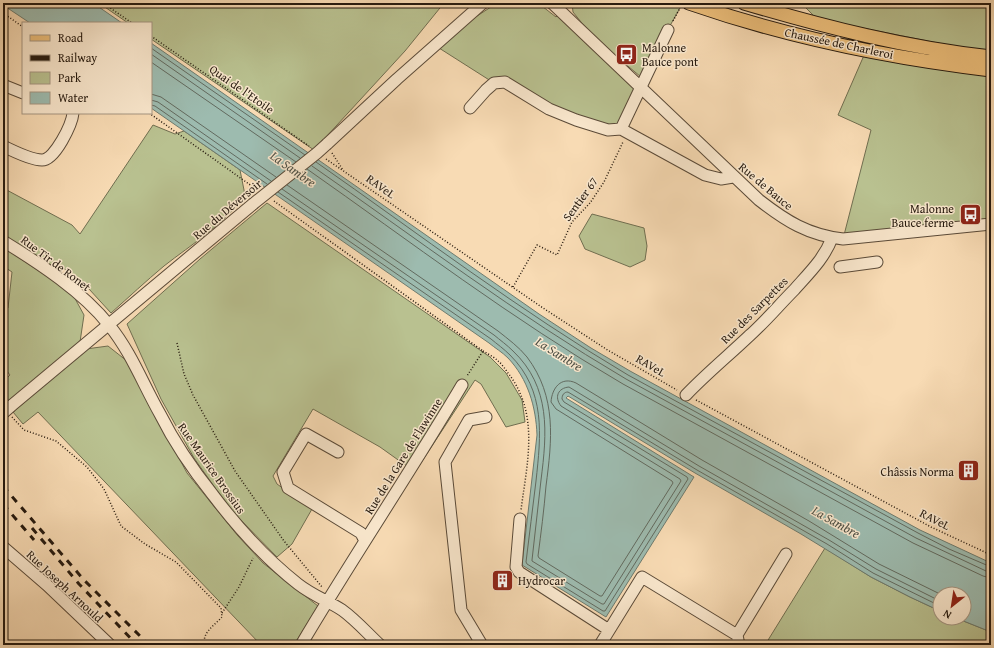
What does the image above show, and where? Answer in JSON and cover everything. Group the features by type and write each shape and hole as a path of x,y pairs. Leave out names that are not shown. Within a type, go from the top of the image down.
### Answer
{"main road":[{"name":"Chaussée de Charleroi","path":"744,3 815,24 956,53 991,57"},
{"name":"Chaussée de Charleroi","path":"685,6 821,41 950,65 991,70"}],"street":[{"name":"Rue du Déversoir","path":"463,21 476,3"},
{"name":"Rue du Déversoir","path":"7,410 253,204 317,153 397,79 483,3"},
{"name":"Rue de Bauce","path":"552,3 759,200 782,218 806,231 842,239 991,224"},
{"name":"Rue de Bauce","path":"561,3 577,27"},
{"path":"624,131 641,87 668,30"},
{"path":"470,108 494,83 505,82 549,109 576,120 608,130 624,131 705,175 721,180 734,177"},
{"path":"3,85 22,93"},
{"path":"3,146 43,161 49,158 63,140 73,114"},
{"name":"Rue des Sarpettes","path":"686,395 706,374 771,315 827,251 832,238"},
{"name":"Rue Tir de Ronet","path":"3,241 21,252 72,289 109,325"},
{"path":"840,267 878,262"},
{"name":"Rue Maurice Brossius","path":"109,325 133,359 160,415 181,450 212,495 244,533 258,548 299,585 329,598 380,645"},
{"name":"Rue de la Gare de Flawinne","path":"301,645 329,598 422,452 462,385"},
{"path":"482,645 461,610 444,462 469,420 486,417"},
{"path":"338,452 306,434 283,472 288,488 361,534 365,541"},
{"path":"520,519 516,567 518,572 609,630"},
{"name":"Rue Joseph Arnould","path":"3,547 47,585 110,645"},
{"path":"600,645 642,577 738,640 786,554"}],"path":[{"path":"103,3 131,22"},
{"path":"668,30 685,6"},
{"path":"3,13 22,26"},
{"name":"Quai de l'Etoile","path":"152,37 314,150"},
{"path":"150,114 262,193"},
{"name":"Sentier 67","path":"512,287 537,245 557,255 572,222 590,203 604,182 613,165 624,131"},
{"path":"326,144 344,171"},
{"name":"RAVeL","path":"322,156 512,287 606,349 686,395 931,527 991,555"},
{"path":"268,197 499,361 512,379 523,399 529,427 529,451 520,519"},
{"path":"176,343 184,374 193,395 234,471 284,541 329,598"},
{"path":"462,385 483,351"},
{"path":"7,410 24,430 56,440 87,467 104,489 121,526 145,544 176,562 221,608 222,613"},
{"path":"205,645 205,635 222,617 222,613 239,587 258,548"}],"green space":[{"path":"99,3 444,3 405,51 314,150 152,40 152,22 127,22"},
{"path":"497,3 538,3 556,17 560,13 641,87 621,129 608,130 494,83 439,48 465,20 474,18"},
{"path":"572,3 664,3 680,8 641,77 593,37 573,12"},
{"path":"801,3 991,3 991,51 958,47 817,19"},
{"path":"865,53 991,69 991,224 843,239 871,130 838,115"},
{"path":"153,125 175,134 184,131 240,170 245,195 218,224 197,242 164,266 111,313 89,289 61,266 52,274 3,241 3,188 72,225 80,234"},
{"path":"267,203 490,357 506,373 522,400 525,422 506,427 481,384 475,380 415,472 380,447 313,409 273,476 277,484 312,509 292,544 277,557 230,509 194,458 161,399 127,324 200,259"},
{"path":"592,214 644,228 647,246 645,260 630,267 585,249 579,236"},
{"path":"3,247 72,293 84,315 80,342 6,403 3,400 3,382 10,375 3,366 3,312 8,308 12,272 3,266"},
{"path":"108,346 127,361 187,473 238,536 263,563 318,606 294,645 261,645 38,412 23,424 13,412 86,349"},
{"path":"825,548 871,577 932,607 932,626 972,626 972,624 991,632 991,645 765,645"}],"water":[{"path":"3,3 93,3 121,22 28,22 3,5"},
{"name":"La Sambre","path":"152,44 539,314 591,348 630,371 920,530 991,563 991,632 972,624 972,586 932,586 932,607 910,597 871,577 568,396 566,398 694,477 606,617 522,565 537,435 535,414 530,394 521,375 506,356 152,109"}],"railway":[{"path":"3,486 84,580 149,645"},
{"path":"3,504 34,540"},
{"path":"32,528 79,584 137,645"}],"place":[{"name":"Malonne Bauce pont","path":"626,54"},
{"name":"Malonne Bauce ferme","path":"970,215"},
{"name":"Châssis Norma","path":"969,471"},
{"name":"Hydrocar","path":"503,580"}]}
